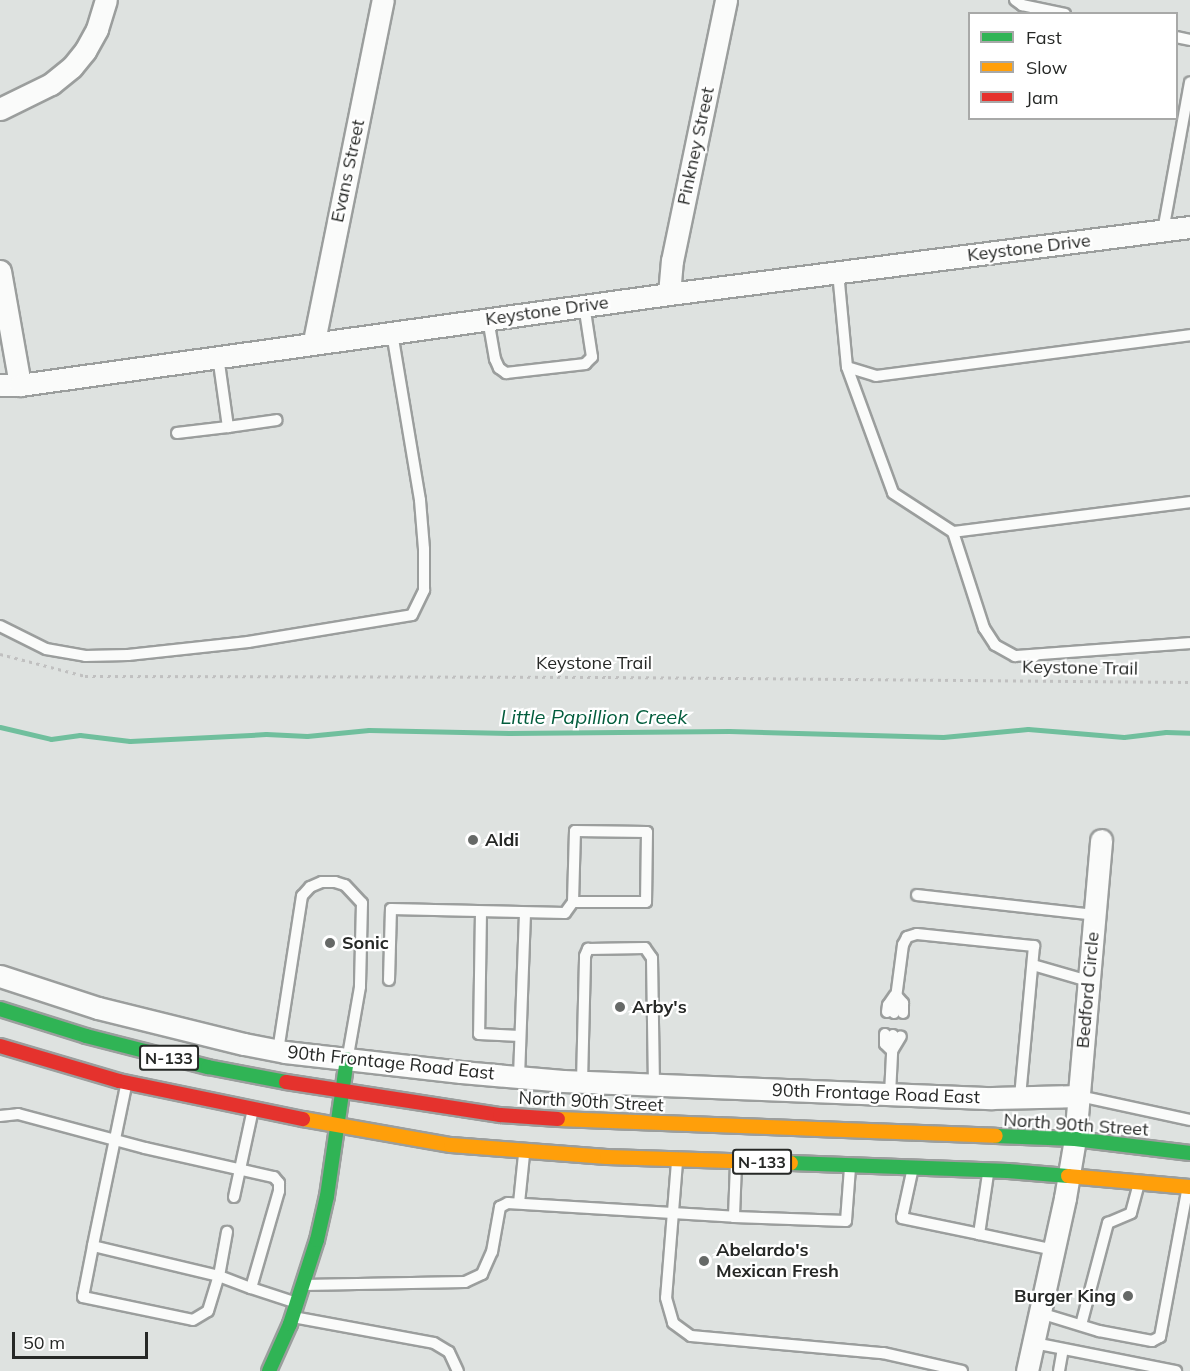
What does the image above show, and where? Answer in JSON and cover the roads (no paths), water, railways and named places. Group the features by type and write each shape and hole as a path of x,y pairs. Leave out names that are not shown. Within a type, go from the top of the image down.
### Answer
{"main road":[{"name":"North 90th Street","path":"0,1009 153,1054 341,1092 500,1115 579,1121 1075,1140 1190,1153"},
{"name":"N-133","path":"0,1046 127,1082 252,1110 451,1144 524,1152 1069,1174 1189,1186"},
{"path":"269,1371 304,1285 327,1196 347,1059"}],"street":[{"path":"0,109 51,84 72,67 85,51 97,28 105,0"},
{"name":"Evans Street","path":"314,341 383,0"},
{"name":"Pinkney Street","path":"669,294 672,261 726,0"},
{"name":"Keystone Drive","path":"0,271 10,385 314,341 392,333 584,305 1190,227"},
{"name":"Bedford Circle","path":"1028,1371 1075,1140 1101,840"},
{"name":"90th Frontage Road East","path":"0,976 98,1008 278,1051 347,1059 582,1082 1020,1098 1079,1096"}],"lane":[{"path":"1014,0 1056,12"},
{"path":"1163,231 1190,82"},
{"path":"838,272 848,367 893,493 953,532 984,628 995,645 1015,656 1190,643"},
{"path":"488,319 495,359 499,368 506,373 585,364 592,357 584,305"},
{"path":"0,626 46,649 85,656 128,655 248,642 412,615 424,590 424,549 420,500 392,333"},
{"path":"848,367 876,376 1190,335"},
{"path":"218,356 228,427"},
{"path":"177,433 276,420"},
{"path":"953,532 1190,502"},
{"path":"389,980 391,909 565,913 573,902 575,831 647,832 646,902 573,902"},
{"path":"278,1051 302,896 310,887 322,882 335,882 345,885 362,903 360,987 347,1059"},
{"path":"917,895 1094,915"},
{"path":"481,912 479,1034 520,1036"},
{"path":"519,1077 525,913"},
{"path":"896,995 903,1003 895,1013 888,1005 896,995 903,945 907,937 917,934 1034,946 1020,1098"},
{"path":"582,1082 585,956 588,949 645,948 652,958 654,1085"},
{"path":"1033,965 1088,981"},
{"path":"890,1094 893,1035 885,1044 892,1051"},
{"path":"127,1082 83,1297 193,1320 208,1311 219,1276 227,1232"},
{"path":"1079,1096 1190,1120"},
{"path":"234,1197 252,1110"},
{"path":"0,1116 18,1114 115,1140 274,1177 279,1183 279,1191 251,1288"},
{"path":"519,1203 524,1152"},
{"path":"677,1159 666,1298 673,1323 691,1336 883,1353 962,1371"},
{"path":"734,1217 736,1161"},
{"path":"304,1285 465,1282 482,1274 492,1252 500,1207 519,1203 672,1215 846,1221 850,1165"},
{"path":"913,1167 902,1218 1054,1250"},
{"path":"979,1234 989,1170"},
{"path":"1081,1325 1108,1223 1131,1212 1136,1202 1139,1181"},
{"path":"1041,1313 1081,1325 1152,1341 1160,1337 1189,1186"},
{"path":"93,1246 219,1276 297,1304"},
{"path":"292,1317 434,1342 449,1352 458,1371"},
{"path":"1034,1343 1176,1371"},
{"path":"1059,1371 1063,1349"}],"waterway":[{"name":"Little Papillion Creek","path":"0,727 51,739 80,735 130,741 266,734 307,736 369,730 509,733 729,731 943,737 1028,729 1124,737 1166,732 1190,733"}],"place":[{"name":"Aldi","path":"473,840"},
{"name":"Sonic","path":"330,943"},
{"name":"Arby's","path":"620,1007"},
{"name":"Abelardo's Mexican Fresh","path":"704,1261"},
{"name":"Burger King","path":"1128,1296"}]}
